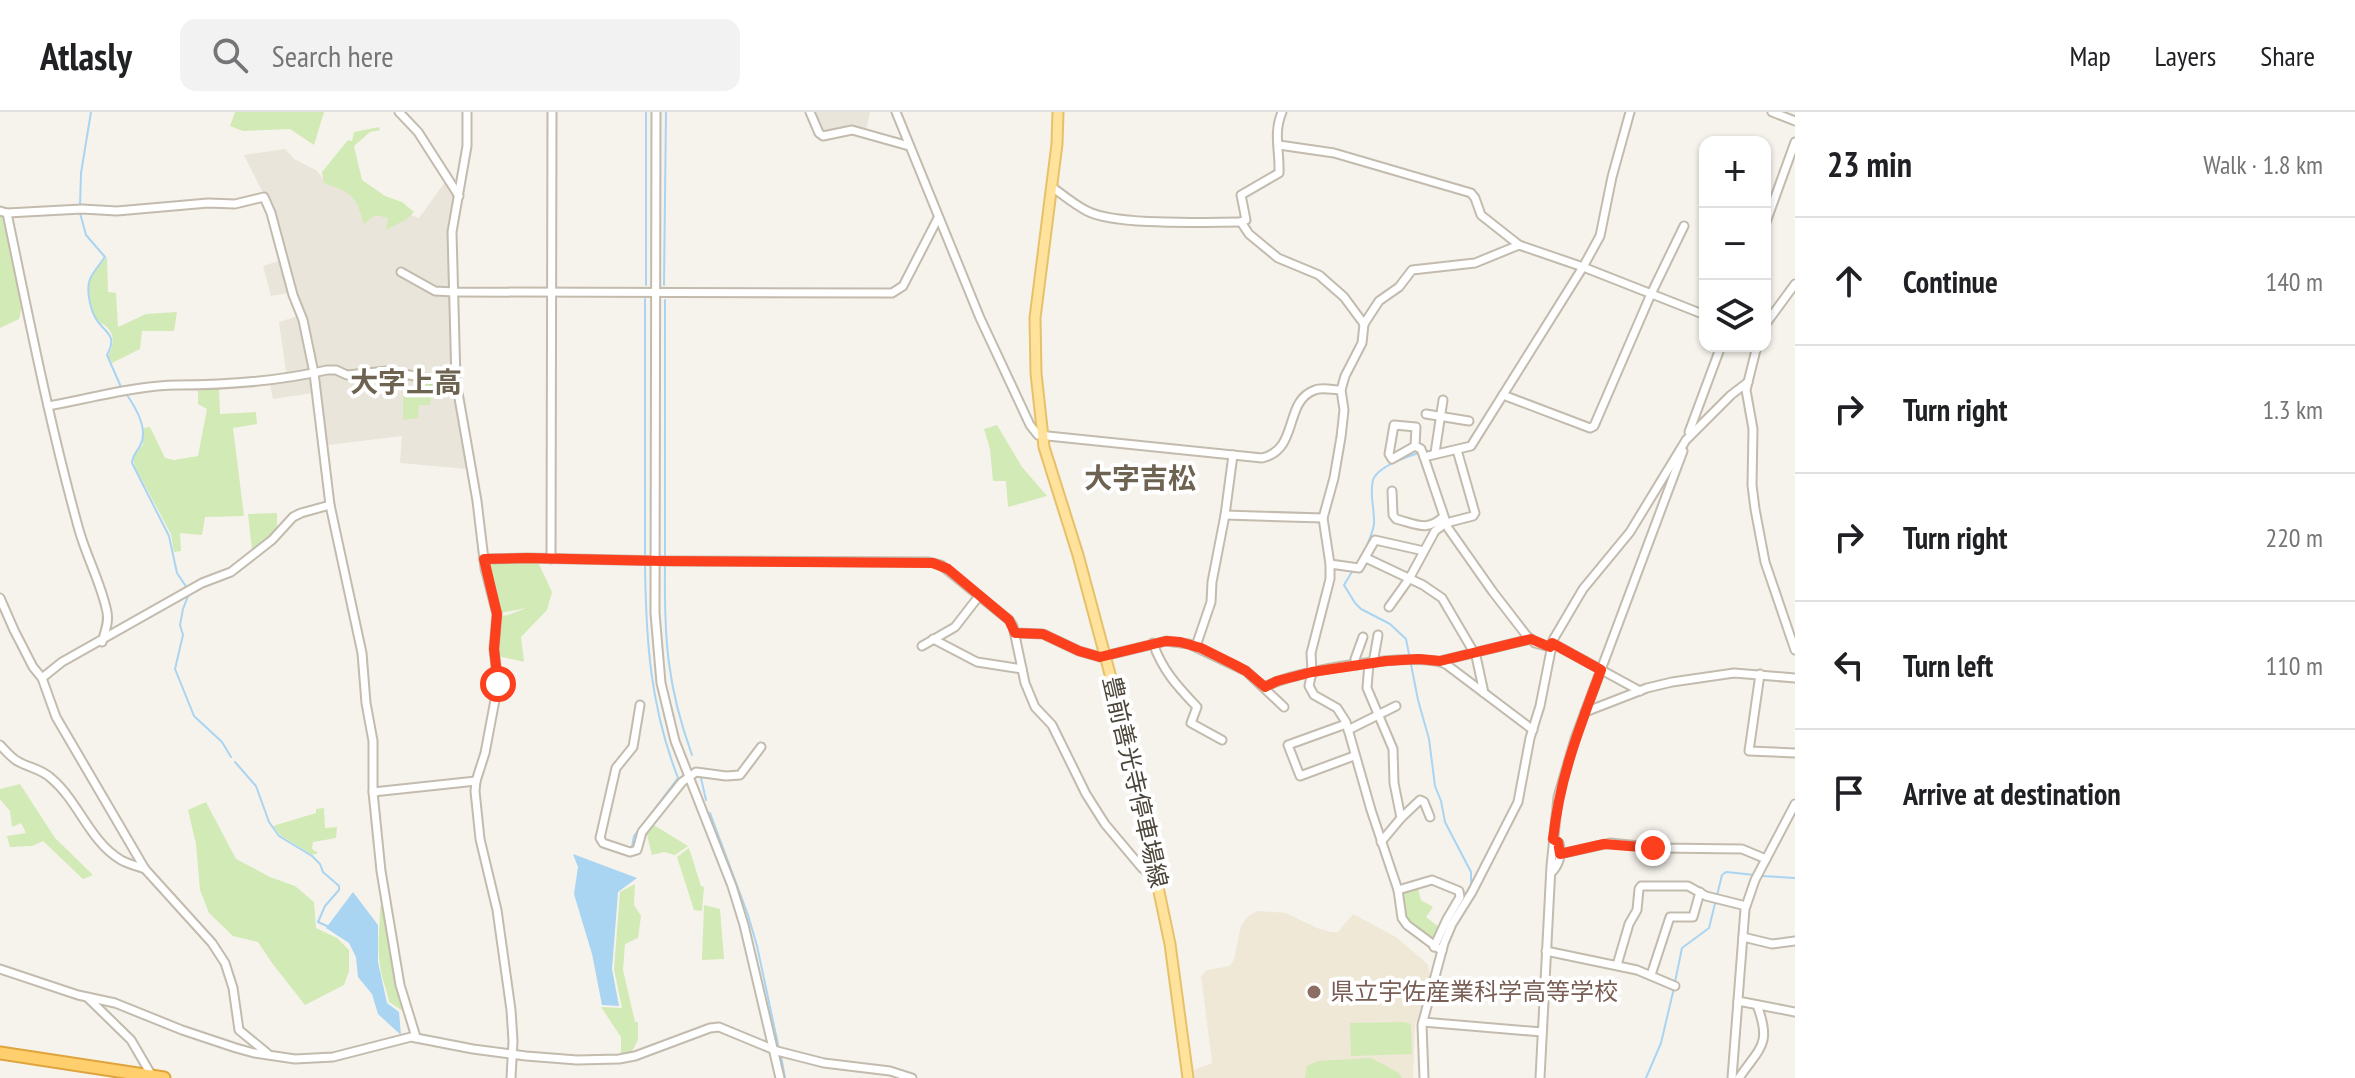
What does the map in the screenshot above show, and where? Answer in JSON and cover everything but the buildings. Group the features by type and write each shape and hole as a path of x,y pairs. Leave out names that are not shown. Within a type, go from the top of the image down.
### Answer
{"highway":[{"path":"0,1053 152,1077"}],"main road":[{"name":"豊前善光寺停車場線","path":"1058,112 1035,318 1035,361 1042,435 1106,654 1133,768 1175,976 1188,1078"}],"street":[{"path":"399,112 418,132 459,196"},
{"path":"467,112 467,146 452,232 456,381 484,559 497,614 494,649 498,684 485,753 476,781 480,839 502,937 512,1020 511,1078"},
{"path":"551,559 552,112"},
{"path":"656,112 655,561 656,641 661,683 675,741 742,916 777,1051 780,1078"},
{"path":"810,112 823,136 852,130 909,146"},
{"path":"896,112 980,318 1038,435 1262,458 1270,456 1289,434 1298,403 1314,390 1341,390"},
{"path":"1052,187 1088,212 1105,217 1241,222 1246,220 1241,195 1279,173 1276,127 1282,112"},
{"path":"1424,457 1471,446 1583,267 1600,236 1630,112"},
{"path":"1772,112 1795,121"},
{"path":"1771,208 1795,142"},
{"path":"1279,145 1334,153 1471,193 1481,215 1519,245 1699,313"},
{"path":"102,642 108,616 80,532 3,212 117,211 208,203 235,204 264,197 303,320 314,373 330,505 362,653 373,741 373,792 381,871 400,985 416,1037"},
{"path":"401,272 435,291 454,292 892,293 903,286 938,218"},
{"path":"1241,222 1249,234 1278,258 1319,275 1344,297 1364,324"},
{"path":"1503,395 1593,427 1684,226"},
{"path":"1438,949 1404,922 1398,890 1347,727 1337,708 1311,692 1309,686 1311,653 1329,583 1330,564 1323,518 1341,437 1344,410 1341,390 1362,343 1364,324 1379,301 1399,287 1412,270 1478,262 1519,245"},
{"path":"1771,318 1793,290"},
{"path":"1540,1078 1553,839 1563,779 1575,739 1719,352"},
{"path":"1756,352 1746,396 1753,429 1752,485 1756,518 1765,562 1795,650"},
{"path":"48,406 177,385 221,384 336,370 347,375 387,371 456,381"},
{"path":"1438,949 1514,812 1551,645 1583,589 1630,532 1686,440 1748,382"},
{"path":"1435,453 1443,400"},
{"path":"1426,414 1469,421"},
{"path":"1394,425 1416,427 1415,446 1392,459 1389,454 1394,425"},
{"path":"1415,446 1421,449 1444,520 1493,592 1531,639"},
{"path":"1392,491 1393,515 1396,519 1428,526 1444,520 1469,517 1475,513 1457,450"},
{"path":"1196,646 1211,602 1233,455"},
{"path":"42,678 62,662 202,583 237,568 272,540 293,517 330,505"},
{"path":"1225,515 1323,518"},
{"path":"1389,607 1444,520"},
{"path":"1330,564 1359,568 1375,540 1424,551"},
{"path":"1366,558 1442,598 1475,654 1484,693"},
{"path":"484,559 933,563 948,569 1009,620 1035,707 1052,725 1086,794 1105,824 1142,868 1157,879"},
{"path":"922,646 955,627 979,596"},
{"path":"0,598 33,667 42,678 56,717 145,869 212,943 225,963 233,988 239,1030 269,1055"},
{"path":"1015,633 1043,634 1100,657 1153,643 1174,641 1196,646 1246,671 1284,707"},
{"path":"1378,635 1367,688 1393,749 1394,783 1401,818"},
{"path":"933,639 972,660 1022,669"},
{"path":"1265,687 1312,672 1371,663 1419,659 1440,661 1531,639 1551,645 1640,691"},
{"path":"1356,665 1362,640 1376,647"},
{"path":"1153,643 1173,683 1197,707 1192,724 1222,740"},
{"path":"1440,661 1533,730"},
{"path":"1585,712 1659,685 1721,675 1760,674 1795,678"},
{"path":"1760,674 1749,751 1795,753"},
{"path":"640,705 633,747 619,763 614,775 601,841 630,852 637,850 642,832 688,777 696,772 740,775 761,747"},
{"path":"1354,756 1300,776 1288,745 1347,727 1396,706"},
{"path":"0,745 18,762 52,778 112,853 124,862 145,869"},
{"path":"373,792 476,781"},
{"path":"1381,842 1420,800 1424,802 1430,817"},
{"path":"1732,1078 1746,906 1795,804"},
{"path":"1551,873 1557,867 1560,854 1558,842 1553,839"},
{"path":"1560,854 1610,843 1660,848 1742,849 1766,859"},
{"path":"1398,890 1432,880 1460,893 1447,919 1438,949 1423,1022 1424,1078"},
{"path":"1617,965 1629,924 1637,910 1640,887 1685,886 1746,906"},
{"path":"1651,975 1670,917 1693,917 1700,892"},
{"path":"1743,937 1772,944 1795,941"},
{"path":"1546,951 1617,965 1675,986"},
{"path":"0,969 115,1003 223,1043 295,1059 318,1059 416,1037 513,1054 577,1060 619,1059 719,1027 777,1051 838,1065 890,1071 912,1078"},
{"path":"86,996 131,1040 152,1077"},
{"path":"1738,1001 1795,1012"},
{"path":"1739,1078 1764,1042 1757,1005"},
{"path":"1423,1022 1542,1032"}],"shaded area":[{"path":"815,112 870,112 866,130 853,126 823,131"},
{"path":"285,149 294,159 316,170 325,181 419,218 445,182 456,196 450,229 449,306 453,378 467,469 400,463 402,436 327,445 320,392 273,399 269,380 287,379 279,322 298,316 288,293 271,296 263,266 285,259 273,213 244,155"},
{"name":"県立宇佐産業科学高等学校","path":"1258,911 1286,913 1331,932 1338,932 1353,914 1396,937 1428,965 1430,976 1415,1026 1413,1078 1194,1078 1194,1070 1212,1063 1201,976 1207,970 1230,966 1241,926 1248,916"}],"green space":[{"path":"235,112 324,112 314,145 290,129 243,131 230,126"},
{"path":"379,127 380,130 370,132 354,146 362,180 414,212 386,230 388,218 375,215 364,224 352,196 324,183 322,172 348,140 352,141 354,132"},
{"path":"0,214 6,218 23,303 19,319 0,328"},
{"path":"107,257 108,292 116,293 118,327 146,314 177,312 174,331 142,331 140,349 112,363 108,356 112,334 97,320 89,292 91,277"},
{"path":"416,381 433,382 430,405 419,405 418,418 403,420 403,395 414,394"},
{"path":"219,388 220,414 256,412 257,424 233,428 244,516 205,517 202,535 180,533 181,551 174,552 171,534 135,467 134,457 143,445 143,428 150,427 165,458 174,460 198,456 207,409 198,404 198,391"},
{"path":"997,425 1022,467 1047,496 1008,507 1006,481 993,481 990,449 984,429"},
{"path":"277,513 277,529 252,550 248,514"},
{"path":"537,560 552,592 547,610 521,637 524,662 498,656 500,616 526,608 500,613 487,562"},
{"path":"20,784 55,838 93,875 83,879 43,841 32,846 10,847 7,836 26,833 21,823 12,827 10,811 0,799 0,789"},
{"path":"206,802 236,859 295,886 314,902 316,928 337,938 349,950 349,971 344,985 305,1005 258,942 233,936 209,913 200,890 196,844 188,810"},
{"path":"324,808 325,828 337,827 336,838 313,842 312,849 318,853 312,855 280,835 273,826 316,813 316,809"},
{"path":"652,824 688,846 675,855 664,852 652,855 646,831"},
{"path":"689,848 701,886 704,887 702,911 694,910 677,857"},
{"path":"635,884 634,905 641,916 638,938 625,944 623,970 635,1022 638,1022 638,1040 631,1053 621,1054 621,1037 601,1007 622,1008 614,969 620,892"},
{"path":"1418,888 1421,900 1433,907 1426,917 1440,928 1433,942 1413,926 1404,911 1401,892"},
{"path":"388,904 392,958 403,1011 389,1002 381,970 380,906"},
{"path":"704,905 720,909 724,959 702,960"},
{"path":"1350,1023 1411,1024 1412,1054 1351,1056"},
{"path":"1371,1058 1399,1073 1402,1078 1305,1078 1307,1066 1318,1061"}],"water":[{"path":"573,854 637,878 618,892 612,969 619,1006 602,1005 592,954 574,894 578,867"},
{"path":"353,892 378,925 378,962 387,1003 399,1012 401,1035 378,1014 372,994 358,977 356,957 349,943 326,928"}],"waterway":[{"path":"80,206 81,173 91,112"},
{"path":"646,112 646,285"},
{"path":"664,285 666,112"},
{"path":"80,213 86,235 105,257 90,279 89,298 95,317 111,338 107,355 121,387"},
{"path":"1510,377 1589,250"},
{"path":"645,299 645,558"},
{"path":"665,300 665,559"},
{"path":"127,395 143,433 132,463 169,536 177,573 187,588"},
{"path":"1357,565 1373,529 1372,485 1376,474 1399,460 1433,450"},
{"path":"632,847 634,836 678,778 661,725 651,673 645,565"},
{"path":"665,565 665,616 672,684 692,755"},
{"path":"1353,570 1344,585 1355,603 1390,624 1406,639 1445,822 1471,872 1471,885 1464,898"},
{"path":"188,596 180,625 183,635 175,669 194,716 222,742 231,757"},
{"path":"235,762 256,786 269,822 279,836 312,856 323,872 339,886 318,922 327,926"},
{"path":"701,778 706,800"},
{"path":"710,813 748,915 779,1049"},
{"path":"1675,982 1682,948 1709,928 1722,875 1726,872 1755,875"},
{"path":"1761,876 1795,878"},
{"path":"1436,959 1442,938"},
{"path":"1646,1078 1661,1043 1674,988"},
{"path":"781,1056 785,1078"}],"place":[{"name":"県立宇佐産業科学高等学校","path":"1314,992"}],"district":[{"name":"大字上高","path":"406,382"},
{"name":"大字吉松","path":"1140,478"}],"route":[{"path":"498,684 494,649 497,614 484,559 933,563 948,569 1009,620 1015,633 1043,634 1100,657 1150,644 1180,642 1201,648 1235,665 1265,687 1312,672 1386,661 1440,661 1531,639 1550,647 1552,643 1601,670 1575,739 1558,797 1553,839 1558,842 1560,854 1604,844 1653,848"}]}
